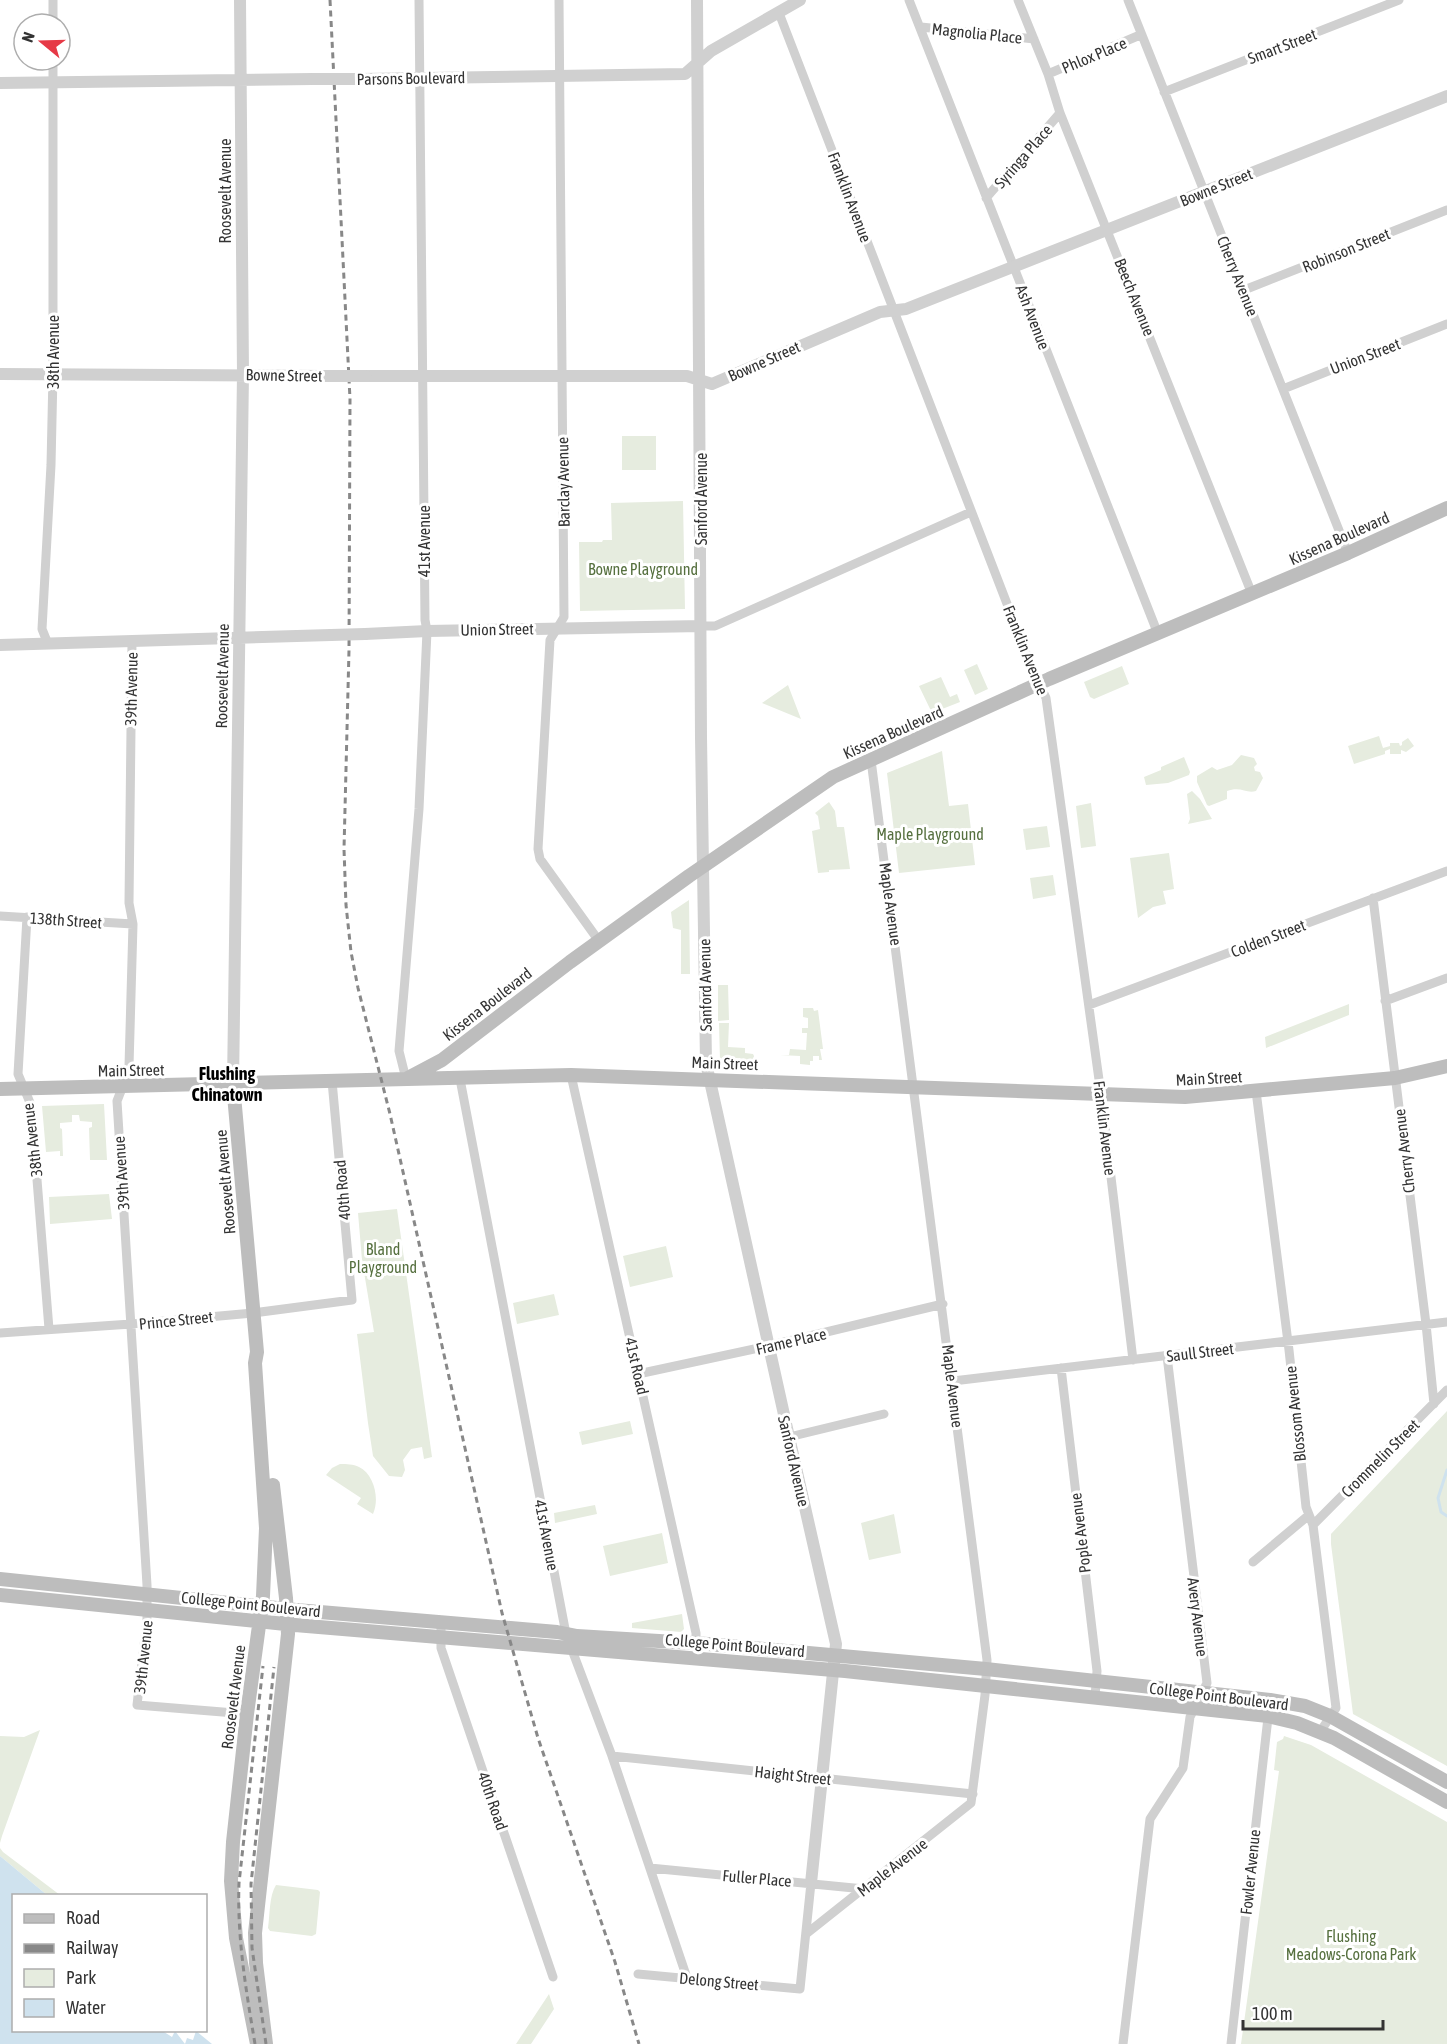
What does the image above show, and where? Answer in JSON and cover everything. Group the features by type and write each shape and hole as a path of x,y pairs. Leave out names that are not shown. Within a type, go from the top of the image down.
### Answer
{"main road":[{"name":"Kissena Boulevard","path":"406,1079 442,1060 530,991 599,941 833,777 1039,684 1348,553 1447,508"},
{"name":"Main Street","path":"0,1089 571,1075 1185,1097 1395,1078 1447,1066"},
{"name":"Roosevelt Avenue","path":"233,1084 256,1352 266,1528 262,1606 233,1842 232,1901 240,1964 257,2044"},
{"name":"Roosevelt Avenue","path":"256,1352 261,1363 287,1624 255,1933 256,1963 266,2044"},
{"name":"College Point Boulevard","path":"0,1579 286,1609 986,1669 1270,1700 1305,1706 1330,1716 1447,1782"},
{"name":"College Point Boulevard","path":"0,1595 441,1638 835,1670 1268,1716 1298,1723 1320,1732 1447,1802"},
{"path":"232,1901 258,1900"}],"street":[{"name":"Roosevelt Avenue","path":"233,1084 243,374 240,0"},
{"name":"41st Avenue","path":"406,1079 399,1051 419,809 427,631 425,620 419,0"},
{"name":"Barclay Avenue","path":"559,0 564,617 550,640 538,849 540,859 599,941"},
{"name":"Sanford Avenue","path":"697,0 706,1063 768,1346 836,1639 835,1670 800,1989"},
{"name":"Parsons Boulevard","path":"0,83 685,74 711,51 800,0"},
{"name":"Ash Avenue","path":"909,0 1158,634"},
{"name":"Beech Avenue","path":"1018,0 1048,74 1060,113 1252,594"},
{"name":"Cherry Avenue","path":"1128,0 1348,553"},
{"name":"Smart Street","path":"1164,92 1399,0"},
{"name":"Franklin Avenue","path":"779,13 892,310 1046,698 1101,1094 1133,1360"},
{"name":"Magnolia Place","path":"921,27 1034,39"},
{"name":"Phlox Place","path":"1048,74 1140,35"},
{"name":"38th Avenue","path":"48,644 42,629 51,465 53,374 54,72"},
{"name":"Bowne Street","path":"0,374 687,376 712,384 851,323 880,312 906,309 1447,96"},
{"name":"Syringa Place","path":"986,198 1060,113"},
{"name":"Robinson Street","path":"1244,290 1447,210"},
{"name":"Union Street","path":"1283,389 1447,324"},
{"name":"Union Street","path":"0,645 427,631 715,626 971,512"},
{"name":"39th Avenue","path":"132,642 129,903 132,924 129,1066 117,1101 147,1594 137,1705 247,1714"},
{"name":"Maple Avenue","path":"806,1934 971,1803 986,1669 916,1087 871,760"},
{"name":"Colden Street","path":"1089,1005 1447,871"},
{"name":"Cherry Avenue","path":"1373,898 1434,1404"},
{"name":"138th Street","path":"0,916 132,924"},
{"name":"38th Avenue","path":"27,917 18,1074 31,1105 49,1329"},
{"path":"1385,1001 1447,978"},
{"name":"41st Road","path":"571,1075 696,1633 696,1659"},
{"name":"41st Avenue","path":"460,1079 567,1634 612,1756 687,1978"},
{"name":"40th Road","path":"333,1081 352,1300"},
{"name":"Blossom Avenue","path":"1256,1091 1306,1507 1313,1525 1336,1707 1320,1732"},
{"name":"Prince Street","path":"0,1333 131,1324 352,1300"},
{"name":"Frame Place","path":"638,1374 943,1304"},
{"name":"Saull Street","path":"953,1382 1447,1322"},
{"name":"Avery Avenue","path":"1124,2044 1150,1819 1184,1768 1190,1717 1207,1683 1167,1356"},
{"name":"Pople Avenue","path":"1061,1368 1094,1647 1095,1697"},
{"name":"Crommelin Street","path":"1313,1525 1447,1390"},
{"path":"789,1437 884,1414"},
{"path":"1253,1563 1309,1515"},
{"name":"40th Road","path":"441,1623 441,1648 553,1977"},
{"name":"Fowler Avenue","path":"1231,2044 1270,1700"},
{"name":"Haight Street","path":"612,1756 973,1794"},
{"name":"Fuller Place","path":"650,1868 864,1889"},
{"name":"Delong Street","path":"638,1974 800,1989"}],"green space":[{"path":"622,436 656,436 656,470 622,470"},
{"name":"Bowne Playground","path":"683,501 685,609 580,611 579,542 612,540 611,503"},
{"path":"977,664 988,689 975,695 964,670"},
{"path":"1122,666 1129,684 1094,699 1090,697 1084,682"},
{"path":"941,677 950,697 957,694 960,702 932,713 919,686"},
{"path":"788,685 801,719 762,703"},
{"path":"1379,736 1383,748 1390,746 1390,743 1399,743 1400,746 1408,738 1414,746 1406,752 1401,750 1401,754 1390,754 1390,749 1385,751 1385,754 1354,764 1348,746"},
{"name":"Maple Playground","path":"942,751 949,806 968,804 975,865 899,873 887,773"},
{"path":"1241,755 1254,758 1257,764 1254,767 1255,771 1260,772 1263,778 1256,791 1236,789 1227,791 1227,799 1207,805 1197,782 1197,776 1212,767 1217,770 1232,765"},
{"path":"1184,757 1189,775 1168,783 1146,785 1144,777"},
{"path":"1192,791 1200,799 1212,819 1188,824 1190,819 1187,794"},
{"path":"829,802 835,811 837,827 844,827 850,869 818,873 812,831 820,829 818,816 815,813"},
{"path":"1091,803 1096,846 1081,848 1076,806"},
{"path":"1047,826 1050,847 1026,850 1023,829"},
{"path":"1169,853 1174,889 1163,891 1166,904 1153,907 1138,918 1130,858"},
{"path":"1053,875 1056,895 1033,899 1030,878"},
{"path":"689,900 690,974 681,974 681,930 673,928 671,912"},
{"path":"718,985 728,985 729,1020 718,1021"},
{"path":"1349,1004 1349,1015 1266,1048 1265,1037"},
{"path":"803,1008 818,1010 823,1049 820,1049 822,1060 819,1060 819,1056 813,1056 810,1065 800,1064 800,1056 780,1055 789,1055 790,1049 806,1050 807,1033 802,1033 802,1028 808,1028 808,1018 803,1017"},
{"path":"719,1023 729,1023 728,1047 745,1048 745,1053 753,1054 753,1062 720,1061"},
{"path":"104,1104 107,1160 90,1160 89,1128 92,1127 92,1122 80,1121 79,1115 72,1115 72,1122 60,1123 63,1156 60,1156 60,1151 46,1152 42,1106"},
{"path":"109,1194 112,1219 50,1224 49,1197"},
{"name":"Bland Playground","path":"397,1209 432,1457 424,1459 422,1447 411,1449 403,1460 405,1470 402,1477 389,1476 373,1456 357,1334 374,1332 362,1260 358,1213"},
{"path":"666,1246 673,1277 630,1287 623,1256"},
{"path":"554,1294 559,1315 517,1324 513,1303"},
{"path":"1447,1411 1447,1766 1353,1714 1331,1534"},
{"path":"630,1421 633,1434 582,1445 579,1432"},
{"path":"340,1464 357,1466 364,1470 372,1481 376,1494 373,1514 357,1504 361,1498 326,1475"},
{"path":"595,1505 597,1514 555,1523 554,1513"},
{"path":"894,1514 901,1553 869,1560 861,1523"},
{"path":"662,1533 668,1563 610,1576 603,1546"},
{"path":"682,1614 684,1629 681,1632 632,1628 632,1623"},
{"path":"40,1730 0,1843 0,1736 24,1737"},
{"name":"Flushing Meadows-Corona Park","path":"1284,1736 1311,1745 1447,1822 1447,2044 1241,2044 1279,1771 1274,1770 1277,1742"},
{"path":"0,1848 59,1894 46,1894 0,1856"},
{"path":"276,1885 320,1892 316,1934 312,1936 270,1931 268,1928 270,1906"},
{"path":"549,1994 554,2009 531,2044 516,2044"}],"water":[{"path":"0,1856 46,1894 12,1894 12,2032 164,2032 172,2037 176,2032 185,2044 0,2044"},
{"path":"197,2032 212,2044 185,2044 187,2038 193,2040"}],"waterway":[{"path":"1447,1470 1438,1498 1441,1512 1447,1516"}],"railway":[{"path":"330,0 350,399 349,650 344,849 346,905 351,952 390,1114 502,1613 538,1738 615,1962 639,2044"},
{"path":"255,2044 241,1944 239,1883 263,1666"},
{"path":"266,2044 252,1948 251,1884 274,1667"}],"district":[{"name":"Flushing Chinatown","path":"227,1083"}]}
